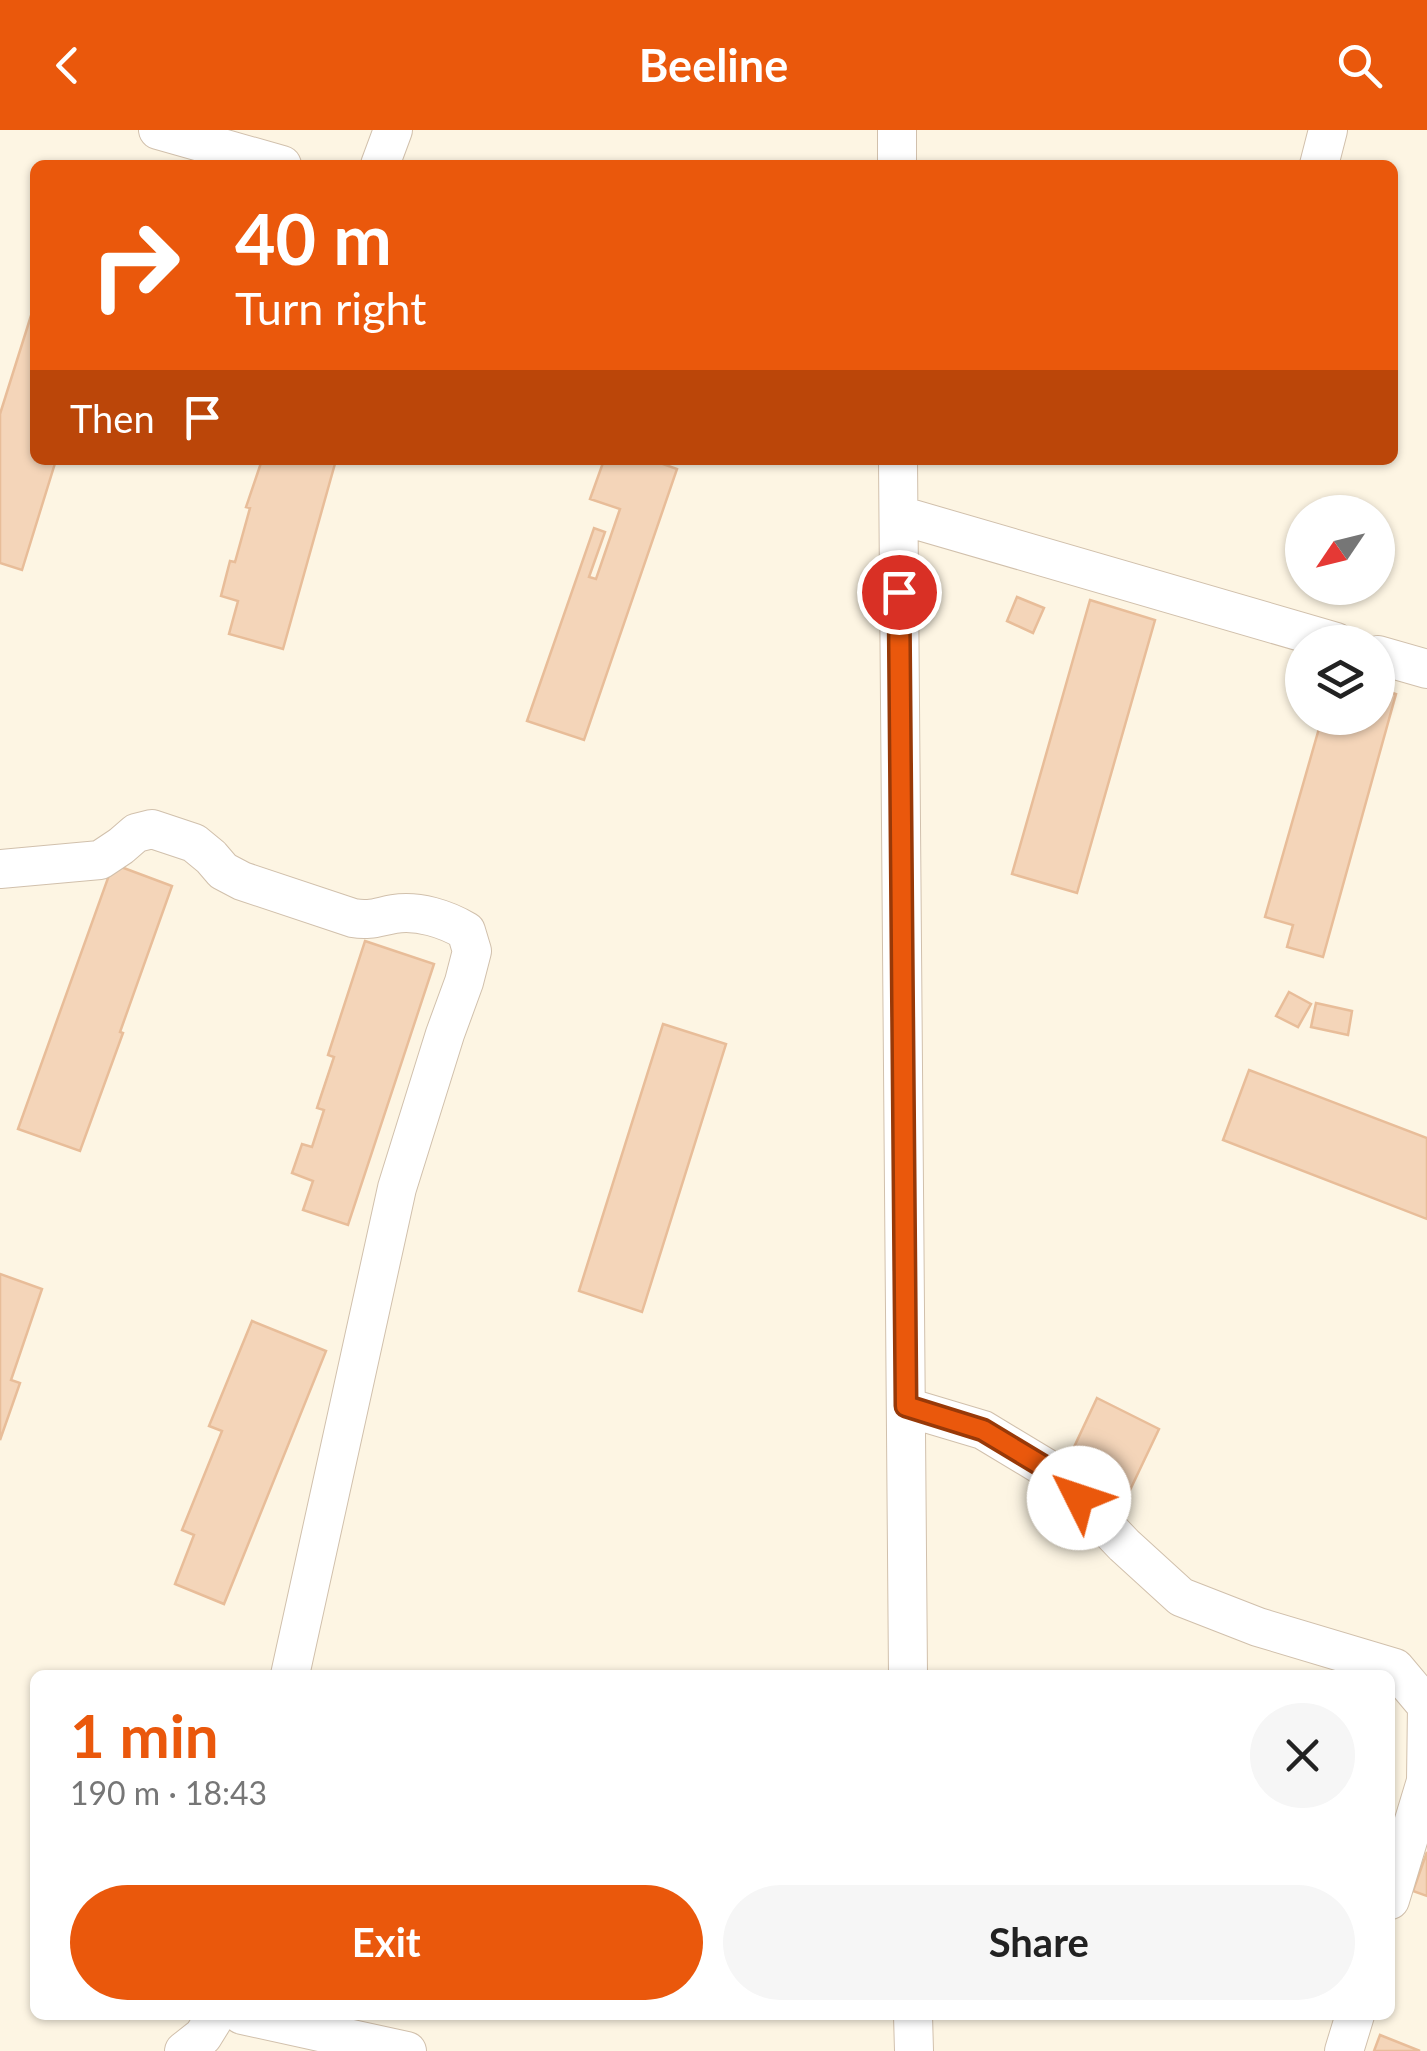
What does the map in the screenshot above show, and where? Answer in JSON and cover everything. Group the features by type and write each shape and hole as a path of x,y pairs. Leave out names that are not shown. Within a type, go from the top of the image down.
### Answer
{"street":[{"path":"158,130 264,160"},
{"path":"382,160 393,130"},
{"path":"897,130 897,160"},
{"path":"1320,160 1328,130"},
{"path":"898,465 908,1670"},
{"path":"898,515 1285,627"},
{"path":"1395,659 1427,669"},
{"path":"0,869 100,860 136,832 152,829 194,843 242,882 353,918 368,920 412,912 466,931 472,951 397,1188 291,1670"},
{"path":"906,1406 983,1430 1056,1474 1124,1546 1181,1597 1258,1627 1394,1668 1427,1706 1426,1781 1395,1883"},
{"path":"184,2051 202,2036 213,2020"},
{"path":"265,2020 408,2051"},
{"path":"913,2020 914,2051"},
{"path":"1344,2051 1353,2020"}],"building":[{"path":"30,319 30,465 54,465 22,570 0,563 0,414"},
{"path":"260,465 335,465 283,649 229,634 238,601 221,596 230,561 235,562 250,508 246,507"},
{"path":"602,465 666,465 677,469 584,740 527,721 594,528 605,532 589,577 596,579 620,509 590,499"},
{"path":"1017,597 1044,608 1033,633 1007,621"},
{"path":"1090,600 1155,620 1077,893 1012,874"},
{"path":"1317,735 1385,735 1323,957 1287,947 1293,925 1265,917"},
{"path":"113,864 172,886 80,1151 18,1129"},
{"path":"365,941 434,964 348,1225 303,1210 313,1181 292,1173 302,1144 312,1147 324,1110 317,1108 334,1057 328,1055"},
{"path":"1289,992 1311,1004 1298,1027 1276,1016"},
{"path":"1316,1003 1352,1011 1348,1035 1311,1027"},
{"path":"663,1024 726,1044 642,1312 579,1291"},
{"path":"1249,1070 1427,1138 1427,1219 1223,1140"},
{"path":"0,1274 42,1289 11,1380 20,1383 0,1440"},
{"path":"252,1321 326,1351 224,1604 175,1584 194,1535 182,1530 222,1431 209,1426"},
{"path":"1097,1398 1159,1429 1130,1490 1068,1460"},
{"path":"1427,1852 1427,1896 1413,1891"},
{"path":"1380,2035 1420,2051 1374,2051"}],"route":[{"path":"899,592 906,1406 983,1430 1056,1474 1079,1498"}]}
